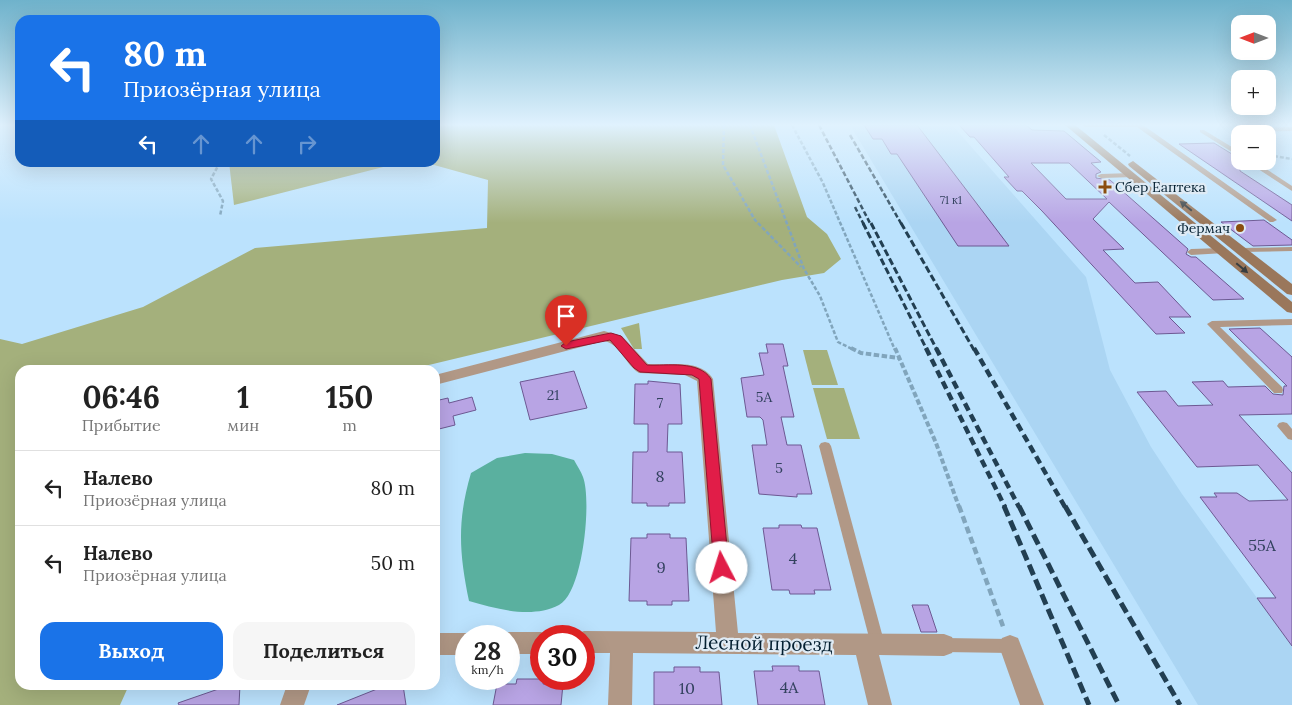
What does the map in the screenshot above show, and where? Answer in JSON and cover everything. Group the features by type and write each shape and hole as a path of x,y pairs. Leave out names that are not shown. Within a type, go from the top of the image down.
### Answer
{"main road":[{"path":"1110,158 1292,309"},
{"path":"1126,158 1292,292"}],"street":[{"path":"440,379 604,336 617,339 638,365 644,369 694,371 701,374 705,379 728,643"},
{"name":"Лесной проезд","path":"595,642 944,645"},
{"path":"620,705 622,642"},
{"path":"440,644 455,644"},
{"path":"872,644 880,705"},
{"path":"1010,646 1032,705"},
{"path":"292,705 297,690"}],"lane":[{"path":"1185,158 1273,220"},
{"path":"1263,170 1292,189"},
{"path":"1101,176 1131,175"},
{"path":"1241,250 1292,249"},
{"path":"1191,252 1222,251"},
{"path":"1278,390 1212,324 1292,322"},
{"path":"1282,426 1292,436"},
{"path":"825,446 872,644"},
{"path":"944,645 1010,646"}],"path":[{"path":"723,158 723,165 755,220 804,269"},
{"path":"762,158 804,269 820,296 838,342 861,353 899,358"},
{"path":"810,158 823,183 936,443 1010,646"},
{"path":"217,167 211,179 223,200 220,216"}],"shaded area":[{"path":"440,158 786,158 807,217 827,234 841,259 824,273 782,280 429,365 15,365 15,690 127,690 120,705 0,705 0,339 22,344 143,307 255,248 487,228 488,180 440,167"},
{"path":"870,158 981,158 1086,277 1110,370 1151,447 1182,494 1257,598 1289,597 1292,601 1292,705 1198,705"},
{"path":"230,167 383,167 234,205"},
{"path":"639,323 642,349 634,349 621,328"},
{"path":"803,350 827,350 838,385 812,385"},
{"path":"813,388 844,388 860,439 827,439"},
{"path":"525,453 552,454 574,460 583,477 586,489 586,524 580,565 574,583 567,597 559,605 549,609 526,612 491,607 469,601 463,567 461,537 463,506 471,473 497,458"}],"building":[{"path":"900,158 942,158 1009,246 958,246"},
{"path":"992,158 1096,158 1101,162 1091,163 1101,172 1096,174 1096,178 1110,180 1188,249 1186,254 1196,257 1244,299 1213,300 1109,202 1093,219 1124,249 1103,250 1135,283 1158,282 1191,317 1169,317 1185,333 1156,334 1042,211 1022,191 1017,191 1004,177 1009,177","holes":["1031,163 1069,163 1107,199 1066,199"]},
{"path":"1199,158 1231,158 1231,170 1240,170 1292,205 1292,221"},
{"path":"1264,220 1292,240 1292,245 1253,246 1221,222"},
{"path":"1260,328 1292,357 1292,414 1239,415 1292,473 1292,646 1257,598 1276,598 1200,497 1217,497 1214,493 1237,493 1249,501 1288,500 1258,465 1197,467 1137,392 1166,391 1178,406 1213,405 1192,382 1223,381 1228,387 1265,386 1273,394 1283,395 1284,386 1287,386 1229,329"},
{"path":"766,344 783,344 788,366 783,366 794,417 781,417 787,445 801,445 812,494 797,494 797,497 759,494 752,445 767,445 763,420 760,417 747,417 741,378 764,375 759,353 768,353"},
{"path":"574,371 587,408 530,420 520,382"},
{"path":"648,381 680,384 682,424 668,424 667,452 682,452 685,503 669,503 669,506 647,506 647,503 632,503 633,452 647,452 648,450 648,424 634,424 635,384 648,384"},
{"path":"472,397 476,410 453,416 455,425 440,429 440,400 448,398 449,403"},
{"path":"779,525 801,525 802,528 817,528 831,590 814,590 815,594 790,594 789,590 772,590 763,528 779,528"},
{"path":"647,534 670,534 670,538 686,538 689,601 672,601 672,605 647,605 647,601 629,601 631,538 647,538"},
{"path":"912,605 928,605 937,632 921,632"},
{"path":"772,666 799,666 799,671 819,671 825,705 758,705 754,671 773,671"},
{"path":"674,667 700,667 700,672 719,672 722,705 654,705 654,672 674,672"},
{"path":"520,679 530,679 530,690 562,690 561,705 493,705 496,690 520,690"},
{"path":"216,690 240,690 239,705 179,705 178,703"},
{"path":"374,690 404,690 406,705 337,705"}],"railway":[{"path":"836,158 871,225"},
{"path":"863,158 902,225"},
{"path":"855,207 863,223"},
{"path":"863,223 927,349"},
{"path":"871,223 937,350"},
{"path":"901,223 974,350"},
{"path":"936,348 1019,507"},
{"path":"974,348 1065,507"},
{"path":"927,349 1005,507"},
{"path":"1004,506 1089,705"},
{"path":"1019,506 1119,705"},
{"path":"1065,506 1180,705"}],"place":[{"name":"Сбер Еаптека","path":"1105,187"},
{"name":"Фермач","path":"1240,228"}],"route":[{"path":"566,346 604,336 611,336 617,339 638,365 644,369 652,371 694,371 701,374 705,379 722,568"}]}
